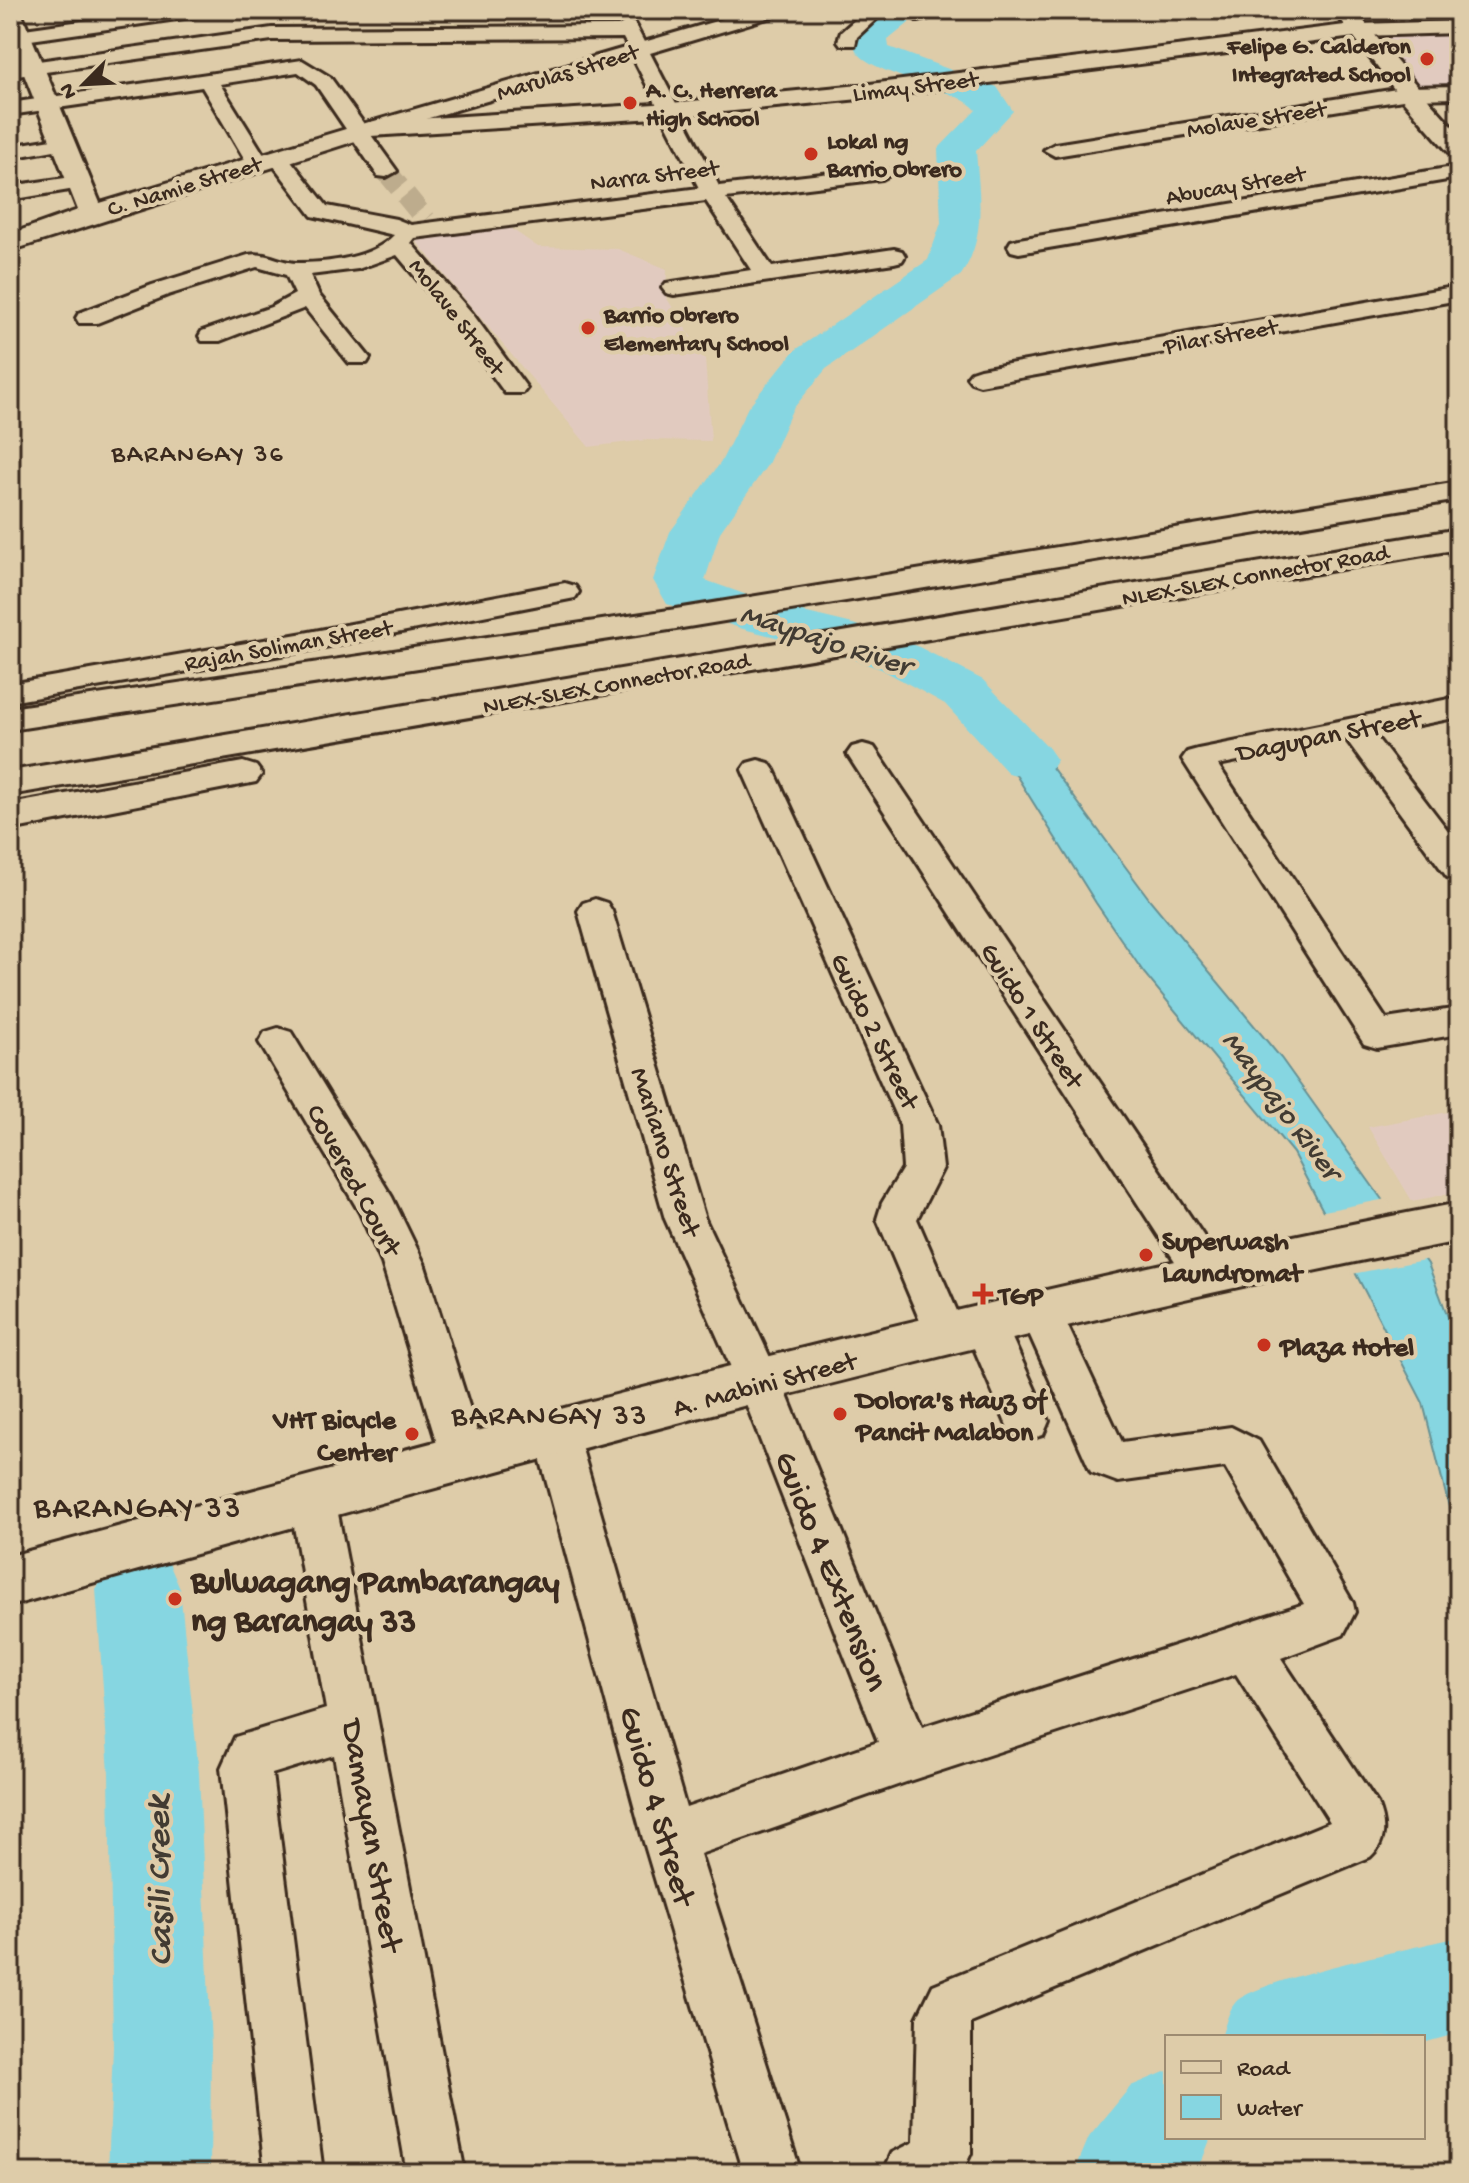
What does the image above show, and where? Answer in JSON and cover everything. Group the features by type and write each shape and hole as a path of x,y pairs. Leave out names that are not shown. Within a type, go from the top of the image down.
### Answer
{"main road":[{"path":"1344,10 1409,93 1459,149"},
{"path":"10,12 21,70 47,103 92,214"},
{"name":"Limay Street","path":"364,130 671,110 883,90 1361,30"},
{"name":"C. Namie Street","path":"10,243 92,214 364,130"},
{"path":"10,719 676,619 1459,491"},
{"name":"NLEX-SLEX Connector Road","path":"10,757 1459,516"},
{"name":"NLEX-SLEX Connector Road","path":"10,783 1459,539"},
{"path":"10,817 420,740 487,725 677,672"},
{"name":"A. Mabini Street","path":"10,1581 312,1498 966,1330 1206,1274 1440,1226"}],"street":[{"path":"15,36 198,10"},
{"path":"619,10 712,193 765,273"},
{"name":"Marulas Street","path":"364,130 634,41 774,10"},
{"path":"848,41 848,36 877,10"},
{"path":"918,15 938,10"},
{"name":"Limay Street","path":"1361,30 1459,27"},
{"path":"21,70 268,28 634,41"},
{"path":"10,109 289,65 312,70 364,130 386,171"},
{"path":"207,79 268,160 320,211 417,231"},
{"name":"Molave Street","path":"1055,150 1409,93 1459,92"},
{"path":"10,152 64,143"},
{"name":"Abucay Street","path":"1019,246 1459,172"},
{"name":"Narra Street","path":"417,231 882,173"},
{"path":"10,193 79,182"},
{"path":"10,236 44,231"},
{"path":"88,318 160,290 256,260 296,270 379,256 417,231"},
{"name":"Molave Street","path":"417,231 463,318 514,388"},
{"path":"674,288 894,256"},
{"path":"296,270 308,297 358,358"},
{"name":"Pilar Street","path":"980,377 1459,293"},
{"path":"211,336 279,312 308,297"},
{"name":"Rajah Soliman Street","path":"10,693 304,642 565,592"},
{"name":"Dagupan Street","path":"1459,707 1198,759 1377,1034 1459,1021"},
{"path":"1353,727 1459,869"},
{"name":"Guido 1 Street","path":"863,754 1206,1274"},
{"name":"Guido 2 Street","path":"758,770 876,1035 920,1120 924,1164 920,1177 899,1204 897,1219 1027,1421"},
{"name":"Mariano Street","path":"595,911 685,1219 760,1383"},
{"name":"Covered Court","path":"278,1042 378,1208 403,1263 464,1460"},
{"path":"669,1839 909,1756 1247,1648 1326,1619 1331,1612 1329,1603 1243,1455 1231,1447 1118,1462 1107,1458 1041,1313"},
{"name":"Guido 4 Extension","path":"760,1383 909,1756"},
{"name":"Guido 4 Street","path":"556,1435 669,1839 772,2173"},
{"name":"Damayan Street","path":"312,1498 436,2173"},
{"path":"912,2173 935,2162 942,2153 943,2028 944,2018 952,2004 1352,1839 1359,1833 1359,1821 1247,1648"},
{"path":"294,2173 247,1760 253,1755 355,1725"}],"shaded area":[{"name":"Felipe G. Calderon Integrated School","path":"1459,30 1459,87 1415,88 1377,32"},
{"name":"Barrio Obrero Elementary School","path":"503,223 538,247 618,249 667,269 666,297 705,359 711,441 646,440 589,447 416,241"},
{"path":"1459,1110 1459,1192 1412,1201 1368,1127"}],"water":[{"path":"964,692 1042,754 1150,900 1281,1058 1428,1264 1459,1346 1459,1547 1423,1403 1293,1153 1144,973 1096,903"}],"pier":[{"path":"1386,1199 1429,1259 1352,1274 1319,1212"}],"waterway":[{"name":"Maypajo River","path":"894,10 892,23 871,36 872,52 895,63 947,79"},
{"name":"Maypajo River","path":"958,84 984,95 995,111 957,149 961,223 946,266 810,360 771,407 744,464 695,532 679,580 685,593 762,618 834,635 900,658 964,692 1028,760"},
{"name":"Casili Creek","path":"138,1589 154,1773 162,2047 159,2173"},
{"name":"Casili Creek","path":"1273,2035 1282,2029 1459,1985"},
{"name":"Casili Creek","path":"1125,2173 1165,2124"}],"tunnel":[{"path":"386,171 426,220"}],"place":[{"name":"Felipe G. Calderon Integrated School","path":"1427,59"},
{"name":"A. C. Herrera High School","path":"630,103"},
{"name":"Lokal ng Barrio Obrero","path":"811,154"},
{"name":"Barrio Obrero Elementary School","path":"588,328"},
{"name":"Superwash Laundromat","path":"1146,1255"},
{"name":"TGP","path":"983,1294"},
{"name":"Plaza Hotel","path":"1264,1345"},
{"name":"Dolora's Hauz of Pancit Malabon","path":"840,1414"},
{"name":"VHT Bicycle Center","path":"412,1434"},
{"name":"Bulwagang Pambarangay ng Barangay 33","path":"175,1599"}],"district":[{"name":"BARANGAY 36","path":"198,452"},
{"name":"BARANGAY 33","path":"550,1414"},
{"name":"BARANGAY 33","path":"138,1505"}]}
